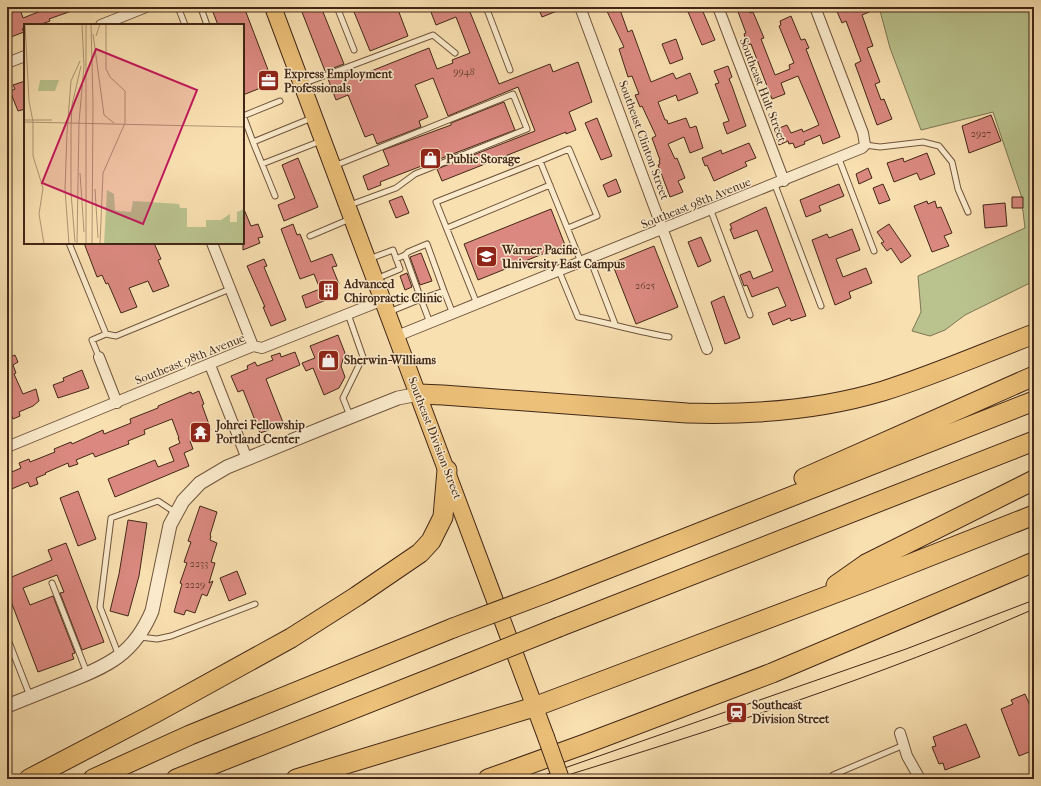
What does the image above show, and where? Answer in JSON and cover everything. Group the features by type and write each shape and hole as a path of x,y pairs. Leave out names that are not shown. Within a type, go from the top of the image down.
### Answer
{"highway":[{"path":"419,394 443,394 687,414 735,414 778,411 836,402 882,391 1034,334"},
{"path":"713,526 739,507 1034,376"},
{"path":"93,779 190,734 453,628 546,593 713,526 1034,401"},
{"path":"176,779 1034,441"},
{"path":"29,779 154,713 290,638 357,596 420,553 431,541 443,517 447,470"},
{"path":"812,602 866,564 1034,480"},
{"path":"296,779 534,706 812,602 1034,515"},
{"path":"488,779 765,676 1034,562"}],"main road":[{"name":"Southeast Division Street","path":"273,7 419,394 561,779"}],"street":[{"name":"Southeast Clinton Street","path":"580,7 707,349"},
{"name":"Southeast Hult Street","path":"718,7 780,183"},
{"path":"815,7 863,132 865,145"},
{"path":"106,24 122,21 142,8"},
{"path":"7,63 24,56"},
{"name":"Southeast 98th Avenue","path":"397,336 858,152 865,145"},
{"path":"212,244 254,346"},
{"name":"Southeast 98th Avenue","path":"7,447 254,346 262,348 348,314 385,306"},
{"path":"99,357 117,403"},
{"path":"210,365 247,459"},
{"path":"7,706 107,665 119,657 139,637 152,611 166,536 176,513 191,492 209,476 247,459 398,398 419,394"},
{"path":"900,733 914,771 920,779"}],"lane":[{"path":"178,7 185,24"},
{"path":"337,7 354,50"},
{"path":"486,7 510,70"},
{"path":"202,11 207,24"},
{"path":"302,84 434,35 455,53"},
{"path":"310,236 350,212 396,188 415,174 527,129 513,94 333,167"},
{"path":"244,116 280,101"},
{"path":"253,142 314,117"},
{"path":"244,119 275,196"},
{"path":"262,164 323,140"},
{"path":"865,145 880,146 923,142 939,146 952,162 958,189 968,212"},
{"path":"478,304 436,202 569,149 597,216 568,228"},
{"path":"839,159 874,252"},
{"path":"540,160 568,228 586,261 615,324"},
{"path":"780,183 821,306"},
{"path":"447,228 550,185"},
{"path":"711,210 750,315"},
{"path":"69,244 106,334"},
{"path":"396,259 427,244 453,314"},
{"path":"368,259 393,250 400,269 375,279"},
{"path":"404,256 430,323"},
{"path":"559,271 578,317 615,324 640,332 669,337"},
{"path":"99,357 92,340 106,334 116,336 230,289"},
{"path":"385,306 421,299 444,291"},
{"path":"348,314 363,357 343,398 350,417"},
{"path":"119,657 100,607 111,518 158,501 176,513"},
{"path":"52,583 88,674"},
{"path":"139,637 157,639 171,636 255,604"},
{"path":"7,637 30,697"},
{"path":"833,775 904,745"}],"green space":[{"path":"879,7 1034,7 1034,281 965,315 945,330 930,336 912,331 921,312 918,276 1025,228 1021,195 993,112 921,130 890,48"}],"building":[{"path":"51,7 80,8 49,19 50,21 42,24 24,24 24,28 22,29 24,32 11,37 7,25 7,14 20,9 23,18"},
{"path":"211,7 244,7 273,83 244,95 244,24 218,24"},
{"path":"300,7 321,7 344,64 325,71"},
{"path":"352,7 397,7 408,36 370,51"},
{"path":"429,7 449,7 450,10 457,7 468,7 499,84 550,64 553,72 578,62 592,102 569,112 576,130 566,134 566,132 442,181 437,169 535,131 518,87 448,116 433,78 415,85 428,117 419,121 421,127 377,144 373,134 365,137 348,95 336,100 328,79 348,71 351,79 429,48 437,69 453,63 452,60 470,53 456,17 436,25"},
{"path":"538,7 567,7 542,17"},
{"path":"605,7 619,7 628,32 632,30 651,82 673,73 676,79 690,73 698,93 678,101 676,95 658,102 668,124 686,118 690,128 696,126 703,148 690,153 684,137 668,144 675,159 677,158 685,178 678,181 683,192 670,197 658,165 660,164 660,160 652,138 656,136 642,106 640,107 635,95 639,94 632,76 628,77 619,49 624,47"},
{"path":"686,7 701,7 715,40 702,45"},
{"path":"747,7 750,13 753,12 764,38 761,39 775,75 790,69 789,65 794,63 779,26 781,25 780,21 791,16 801,40 805,39 809,48 806,49 840,137 823,144 820,135 795,148 793,143 789,144 788,141 779,145 774,130 787,125 791,133 802,129 803,132 819,125 798,76 781,83 785,94 772,99 751,44 748,45 744,34 746,33 737,9"},
{"path":"835,7 881,7 862,15 873,46 867,48 880,82 875,84 881,100 884,99 892,119 877,125 855,64 861,61 846,21 842,23"},
{"path":"676,39 683,59 670,64 662,44"},
{"path":"728,66 732,77 729,79 746,126 727,134 723,123 729,121 715,84 719,83 714,71"},
{"path":"24,81 24,109 18,111 10,91 15,89 13,85"},
{"path":"504,102 515,130 380,182 381,185 368,190 363,176 389,165 383,150 451,125 451,123"},
{"path":"991,115 1001,141 969,153 962,126"},
{"path":"597,118 612,156 601,160 585,123"},
{"path":"749,143 756,158 745,162 747,166 714,181 702,158 721,150 722,154"},
{"path":"927,153 935,174 920,180 917,173 894,182 887,163 903,158 904,162"},
{"path":"298,158 318,207 284,221 278,205 295,198 282,165"},
{"path":"868,168 872,178 859,184 856,174"},
{"path":"616,179 621,192 608,197 603,185"},
{"path":"839,184 844,196 819,206 821,211 806,217 800,200"},
{"path":"883,184 890,200 879,204 873,188"},
{"path":"402,196 409,213 396,218 389,201"},
{"path":"1012,197 1023,197 1023,208 1012,208"},
{"path":"927,201 928,204 935,201 937,208 941,207 952,233 944,236 949,246 932,252 914,206"},
{"path":"1005,203 1007,226 985,228 983,205"},
{"path":"766,207 806,316 791,321 790,318 773,325 768,313 786,306 778,287 752,297 747,285 744,286 740,275 750,271 753,279 773,271 757,230 734,239 730,229 732,229 730,224"},
{"path":"244,209 251,226 258,224 263,237 258,238 260,243 243,250"},
{"path":"551,209 565,245 478,280 464,244"},
{"path":"293,224 297,235 300,234 311,262 332,254 337,266 332,267 339,284 336,285 339,295 306,308 302,296 320,289 314,274 300,279 281,229"},
{"path":"889,224 911,256 901,263 891,248 887,251 881,243 884,242 877,232"},
{"path":"852,229 860,250 836,259 843,277 866,268 872,283 849,292 851,298 835,305 812,240 827,234 829,238"},
{"path":"701,237 711,261 698,267 688,242"},
{"path":"84,244 154,244 161,259 158,260 169,286 153,292 148,281 129,288 137,307 121,313 108,283 106,284 102,275 97,277"},
{"path":"654,246 678,307 636,324 612,263"},
{"path":"421,253 432,281 420,285 410,257"},
{"path":"264,259 267,266 264,267 286,320 271,326 263,307 265,307 247,266"},
{"path":"407,273 412,287 405,290 400,276"},
{"path":"724,296 740,338 725,344 711,302"},
{"name":"Sherwin-Williams","path":"338,335 345,353 341,366 345,377 339,388 324,395 313,368 306,371 302,363 315,358 310,346"},
{"path":"7,352 10,357 15,355 18,362 13,365 16,373 14,374 23,394 36,389 39,401 33,406 19,412 20,416 13,419 7,405"},
{"path":"295,352 300,365 266,379 284,425 260,433 243,390 238,392 231,376 248,369 247,366 255,362 257,366 273,360 271,356 280,353 281,357"},
{"path":"82,370 89,388 58,398 53,385 64,381 63,378"},
{"path":"199,391 204,404 202,405 211,430 208,431 209,434 190,441 193,449 184,453 189,466 115,497 108,479 155,460 158,467 174,461 169,448 180,443 172,419 144,430 145,434 128,441 129,444 95,457 93,453 76,460 78,464 69,467 68,463 45,473 46,474 36,478 38,484 30,487 28,482 7,491 7,474 21,468 19,463 29,459 30,462 55,452 54,449 71,442 72,444 103,430 104,434 131,423 130,419 158,408 158,406 191,392 192,394"},
{"path":"78,491 96,539 78,546 60,498"},
{"path":"200,506 217,512 210,535 210,540 217,543 211,562 215,563 209,583 213,581 207,596 202,594 195,613 186,610 184,615 174,612 182,584 180,583 187,563 184,562 191,542 188,541"},
{"path":"128,520 147,523 139,576 128,616 110,611 119,574"},
{"path":"66,543 104,642 82,650 60,593 64,592 57,575 23,588 30,605 53,596 75,653 72,654 74,659 38,672 7,591 7,579 52,560 48,550"},
{"path":"237,571 246,594 229,601 220,578"},
{"path":"1025,694 1034,715 1034,750 1019,756 1001,709 1013,704 1011,700"},
{"path":"966,724 980,757 945,770 943,763 939,764 932,747 936,746 933,737"}],"tram line":[{"path":"533,779 906,649 1034,600"},
{"path":"555,779 797,701 917,657 1034,609"}],"place":[{"name":"Express Employment Professionals","path":"268,81"},
{"name":"Public Storage","path":"431,159"},
{"name":"Warner Pacific University East Campus","path":"487,257"},
{"name":"Advanced Chiropractic Clinic","path":"329,291"},
{"name":"Sherwin-Williams","path":"329,360"},
{"name":"Johrei Fellowship Portland Center","path":"201,432"},
{"name":"Southeast Division Street","path":"736,712"}]}
